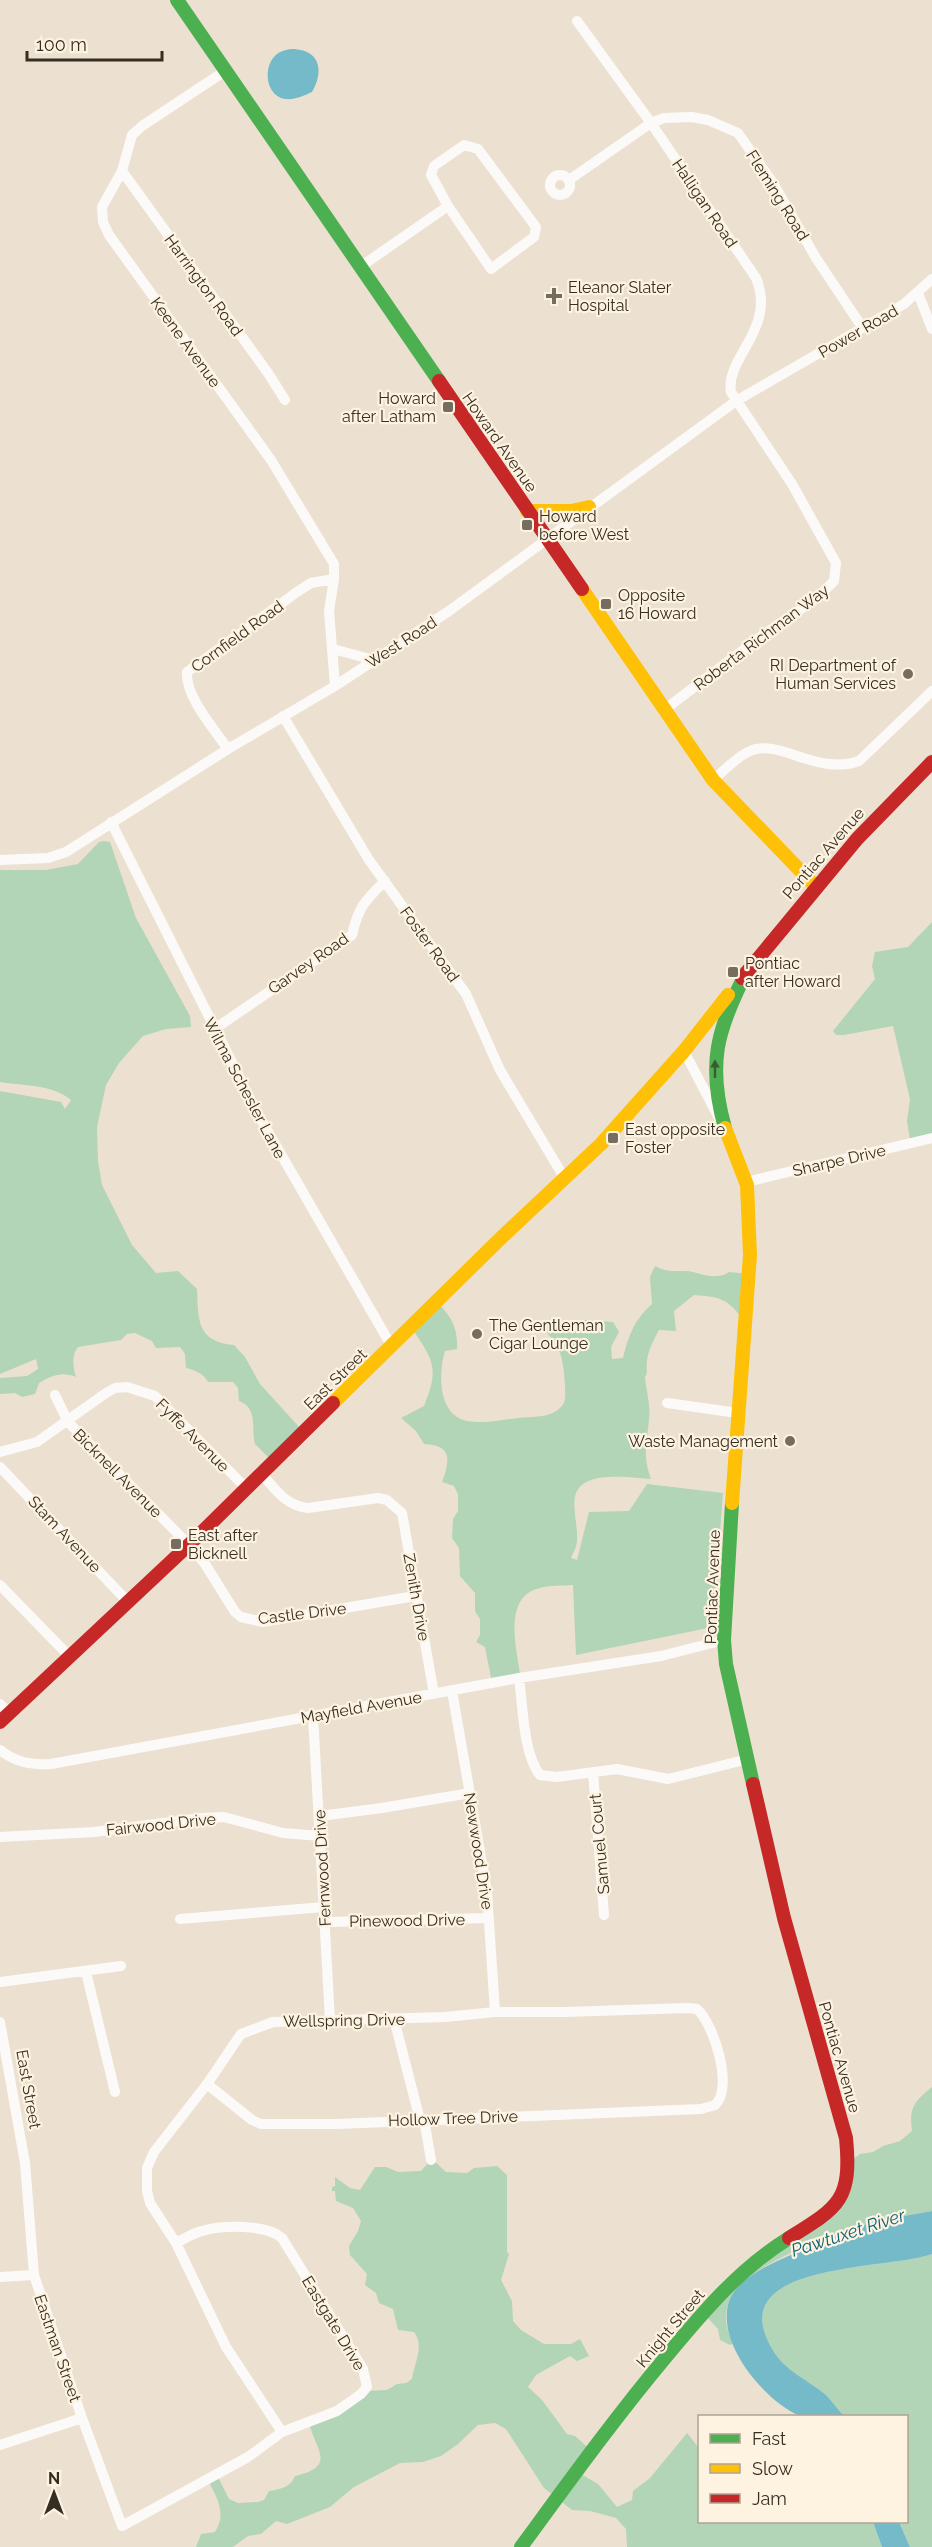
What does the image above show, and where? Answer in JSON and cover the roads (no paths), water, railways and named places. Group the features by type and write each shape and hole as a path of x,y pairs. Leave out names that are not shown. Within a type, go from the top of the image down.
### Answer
{"street":[{"name":"Howard Avenue","path":"177,0 713,780 815,886"},
{"name":"Halligan Road","path":"577,21 651,123 756,278 761,306 757,326 729,385 736,401"},
{"name":"Keene Avenue","path":"225,71 132,135 122,171 102,207 103,222 109,236 271,460 334,564 334,579 328,611 335,686"},
{"name":"Fleming Road","path":"569,180 651,123 664,118 692,117 708,120 738,133 773,183 816,258 862,327"},
{"path":"464,145 478,149 536,227 534,237 491,269 448,206 430,175 434,166 464,145"},
{"name":"Harrington Road","path":"122,171 268,373 285,400"},
{"path":"360,267 448,206"},
{"name":"Power Road","path":"780,377 904,304 932,279"},
{"path":"918,293 932,329"},
{"name":"West Road","path":"0,860 57,856 228,749 335,686 548,541 589,507 736,401 780,377"},
{"name":"Roberta Richman Way","path":"664,710 763,635 817,598 834,581 836,563 792,484 736,401"},
{"path":"527,511 570,511 589,507"},
{"name":"Cornfield Road","path":"228,749 190,692 186,681 187,672 304,588 322,580 334,579"},
{"path":"333,649 374,660"},
{"path":"713,780 743,754 756,749 779,750 817,764 849,765 859,761 932,692"},
{"name":"Foster Road","path":"283,716 369,860 466,994 500,1070 565,1179"},
{"name":"Pontiac Avenue","path":"847,2147 784,1918 726,1664 724,1640 750,1255 746,1182 724,1126 684,1051 815,886 869,824 932,762"},
{"name":"Wilma Schesler Lane","path":"111,822 213,1030 278,1153 392,1347"},
{"name":"Garvey Road","path":"213,1030 352,935 357,916 365,900 385,881"},
{"name":"Pontiac Avenue","path":"724,1126 716,1086 716,1059 727,1010 746,973"},
{"name":"East Street","path":"3,1713 71,1658 189,1545 503,1236 601,1144 684,1051"},
{"name":"Sharpe Drive","path":"746,1182 932,1138"},
{"name":"Fyffe Avenue","path":"68,1422 115,1388 127,1387 154,1396 246,1488"},
{"name":"Bicknell Avenue","path":"55,1395 68,1422 189,1545"},
{"path":"667,1403 738,1413"},
{"path":"0,1452 37,1442 68,1422"},
{"name":"Stam Avenue","path":"0,1467 129,1603"},
{"name":"Zenith Drive","path":"261,1473 289,1503 297,1507 308,1508 378,1498 392,1503 402,1514 434,1694"},
{"name":"Castle Drive","path":"189,1545 205,1564 235,1612 252,1621 263,1622 416,1596"},
{"path":"0,1585 71,1658"},
{"name":"Mayfield Avenue","path":"0,1750 22,1763 51,1764 519,1678 661,1656 724,1640"},
{"path":"519,1678 527,1739 534,1768 540,1775 557,1777 617,1769 668,1779 747,1759"},
{"name":"Newwood Drive","path":"452,1691 487,1893 495,2012"},
{"name":"Fernwood Drive","path":"313,1716 330,2020"},
{"name":"Samuel Court","path":"593,1772 604,1915"},
{"path":"320,1816 470,1793"},
{"name":"Fairwood Drive","path":"0,1837 94,1832 225,1817 283,1833 320,1836"},
{"path":"180,1919 324,1906"},
{"name":"Pinewood Drive","path":"325,1922 489,1918"},
{"path":"0,1982 122,1966"},
{"path":"86,1972 115,2092"},
{"name":"Wellspring Drive","path":"282,2432 226,2347 176,2243 150,2203 147,2191 147,2168 154,2152 207,2084 241,2034 273,2022 445,2017 495,2012 697,2008 709,2023 720,2061 724,2087 719,2101 712,2107"},
{"path":"394,2019 431,2160"},
{"name":"East Street","path":"0,2022 25,2163"},
{"name":"Hollow Tree Drive","path":"207,2084 252,2120 261,2124 337,2124 712,2107"},
{"name":"Knight Street","path":"521,2547 637,2392 695,2321 762,2254 802,2230 836,2204 843,2192 848,2168 847,2147"},
{"name":"Eastman Street","path":"25,2163 34,2275 82,2418 122,2526"},
{"name":"Eastgate Drive","path":"122,2526 248,2457 282,2432 337,2411 367,2387 363,2369 287,2246 274,2231 262,2228 203,2230 176,2243"},
{"path":"0,2277 34,2275"},
{"path":"0,2445 82,2418"}],"water":[{"path":"291,49 308,52 313,57 317,62 318,76 312,92 285,99 279,97 270,88 268,68 276,55"},
{"name":"Pawtuxet River","path":"932,2211 932,2254 812,2276 785,2286 767,2302 763,2324 776,2355 793,2372 826,2395 843,2415 798,2415 767,2393 739,2357 730,2338 727,2318 730,2300 741,2284 767,2266 837,2235 893,2218"},
{"path":"873,2523 899,2523 910,2547 882,2547"}],"place":[{"name":"Eleanor Slater Hospital","path":"554,296"},
{"name":"Howard after Latham","path":"448,407"},
{"name":"Howard before West","path":"527,525"},
{"name":"Opposite 16 Howard","path":"606,604"},
{"name":"RI Department of Human Services","path":"908,674"},
{"name":"Pontiac after Howard","path":"733,972"},
{"name":"East opposite Foster","path":"613,1138"},
{"name":"The Gentleman Cigar Lounge","path":"477,1334"},
{"name":"Waste Management","path":"790,1441"},
{"name":"East after Bicknell","path":"176,1544"}]}
